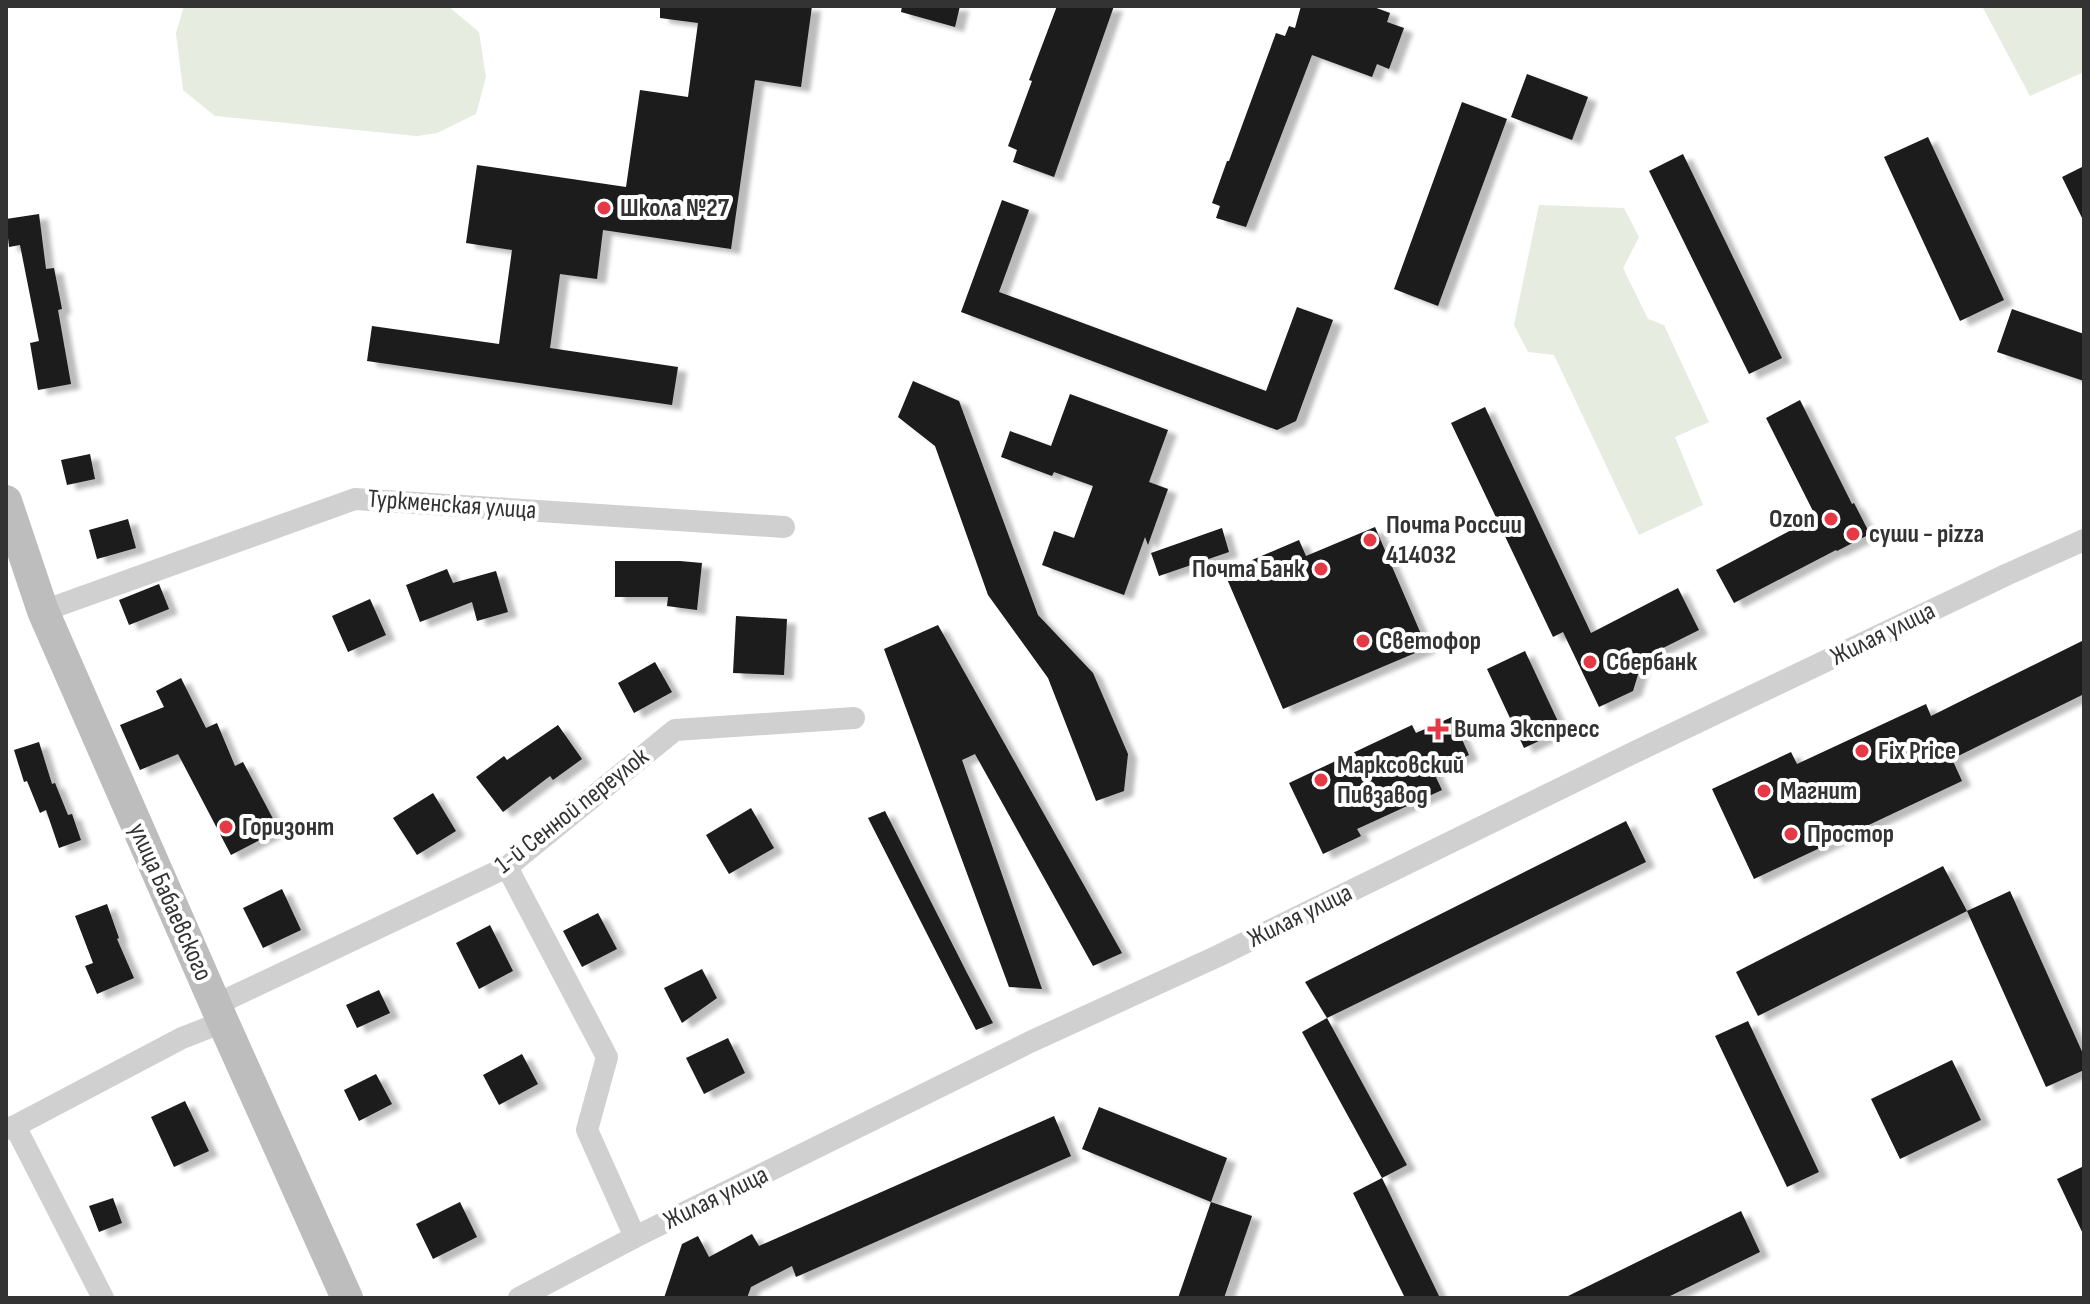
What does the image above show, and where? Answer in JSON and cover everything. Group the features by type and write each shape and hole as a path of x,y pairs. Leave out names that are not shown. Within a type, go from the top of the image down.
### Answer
{"main road":[{"name":"улица Бабаевского","path":"6,501 43,611 347,1298"}],"street":[{"name":"Туркменская улица","path":"43,611 355,499 784,527"},
{"name":"Жилая улица","path":"519,1298 635,1237 1030,1042 1218,956 1637,751 2084,540"},
{"name":"1-й Сенной переулок","path":"10,1127 182,1038 219,1013 507,867 675,730 854,718"},
{"path":"507,867 607,1057 587,1130 635,1237"},
{"path":"10,1127 103,1298"}],"shaded area":[{"path":"184,6 448,6 479,32 486,77 476,114 437,133 417,136 215,116 183,90 176,33"},
{"path":"1982,6 2084,6 2084,72 2030,96"},
{"path":"1539,205 1624,208 1639,237 1623,268 1648,319 1664,325 1709,422 1675,437 1703,505 1639,535 1554,355 1528,352 1514,325"}],"building":[{"name":"Школа №27","path":"660,6 812,6 801,87 755,80 731,249 603,230 597,279 560,274 550,348 678,367 672,405 367,361 372,326 499,344 512,250 466,243 477,165 626,187 640,90 688,97 698,23 660,18"},
{"path":"902,6 960,6 955,27 901,12"},
{"path":"1057,6 1114,6 1054,177 1013,162 1017,150 1008,146"},
{"path":"1301,6 1371,6 1390,13 1387,22 1404,28 1389,69 1377,64 1372,77 1312,55 1246,227 1216,218 1220,206 1212,203 1276,33 1285,36 1289,26 1295,28"},
{"path":"1527,74 1588,97 1572,140 1511,117"},
{"path":"1462,102 1507,119 1438,306 1394,289"},
{"path":"1928,137 2004,300 1960,321 1884,157"},
{"path":"1683,154 1782,358 1749,374 1649,171"},
{"path":"2084,166 2084,222 2062,177"},
{"path":"1002,200 1029,210 999,292 1266,391 1297,307 1333,320 1296,421 1277,430 961,312"},
{"path":"39,214 46,269 54,268 62,309 58,310 71,384 38,390 30,343 39,341 20,245 9,247 6,219"},
{"path":"2012,309 2084,334 2084,381 1997,352"},
{"path":"913,381 959,401 1038,615 1093,673 1128,754 1124,791 1096,801 1048,678 988,595 935,446 898,417"},
{"path":"1070,394 1168,430 1149,482 1168,489 1148,545 1145,537 1124,595 1042,565 1054,531 1074,538 1093,486 1054,472 1052,476 1001,457 1010,431 1051,446"},
{"path":"1800,400 1870,534 1734,603 1716,570 1816,517 1766,418"},
{"path":"1485,407 1591,633 1678,588 1699,630 1643,658 1633,691 1599,707 1563,632 1553,637 1451,423"},
{"path":"90,454 95,479 67,485 61,460"},
{"path":"128,519 136,548 97,559 89,530"},
{"path":"1375,527 1427,648 1283,709 1224,572 1299,540 1306,556"},
{"path":"1222,528 1229,552 1159,576 1151,553"},
{"path":"615,561 702,563 697,610 667,606 668,597 615,597"},
{"path":"447,569 453,583 496,571 508,612 477,621 472,602 420,622 406,585"},
{"path":"159,584 169,609 129,625 119,600"},
{"path":"370,599 386,635 348,652 332,616"},
{"path":"736,616 787,619 784,675 733,673"},
{"path":"938,625 1122,953 1093,966 975,754 962,760 1042,989 1009,987 884,649"},
{"name":"Простор","path":"2084,640 2084,694 1952,759 1962,781 1754,879 1712,789 1791,752 1797,764 1926,704 1931,716"},
{"path":"1525,651 1562,730 1524,748 1487,669"},
{"path":"655,662 672,692 634,713 618,683"},
{"path":"181,678 206,728 217,723 235,766 243,762 279,830 231,855 178,754 140,770 120,725 164,707 156,691"},
{"path":"1452,717 1469,755 1433,771 1442,790 1357,829 1361,836 1323,854 1289,783 1412,725 1416,733"},
{"path":"558,725 582,759 553,780 550,776 503,812 476,777 504,756 507,760"},
{"path":"39,742 52,784 55,783 68,815 72,814 81,840 59,848 46,810 40,813 27,781 24,782 14,750"},
{"path":"433,793 456,831 417,855 393,818"},
{"path":"751,808 774,848 729,874 706,835"},
{"path":"885,811 993,1023 976,1030 868,818"},
{"path":"1626,821 1646,862 1327,1018 1305,982"},
{"path":"1943,866 1967,911 1758,1016 1736,972"},
{"path":"282,889 301,930 263,948 243,908"},
{"path":"2010,891 2084,1056 2084,1070 2046,1087 1967,911"},
{"path":"107,904 117,939 134,978 97,994 85,966 93,963 75,916"},
{"path":"598,913 617,949 582,967 563,931"},
{"path":"490,925 513,971 479,989 456,943"},
{"path":"702,969 717,998 682,1023 664,988"},
{"path":"379,990 390,1013 357,1028 346,1005"},
{"path":"1327,1018 1407,1165 1382,1178 1302,1032"},
{"path":"1748,1021 1819,1172 1787,1187 1715,1036"},
{"path":"728,1038 745,1073 704,1094 686,1058"},
{"path":"522,1054 538,1084 499,1105 483,1075"},
{"path":"1952,1060 1981,1120 1900,1159 1871,1099"},
{"path":"376,1074 392,1104 359,1121 344,1090"},
{"path":"185,1101 209,1151 174,1167 151,1117"},
{"path":"1099,1107 1227,1158 1211,1202 1082,1149"},
{"path":"1054,1116 1071,1156 796,1277 792,1266 751,1287 747,1298 664,1298 682,1244 698,1236 709,1257 752,1234 759,1246"},
{"path":"2084,1166 2084,1236 2057,1179"},
{"path":"1382,1178 1440,1298 1405,1298 1353,1193"},
{"path":"113,1198 122,1223 99,1232 89,1206"},
{"path":"460,1202 477,1237 433,1259 416,1224"},
{"path":"1211,1202 1252,1216 1224,1298 1178,1298"},
{"path":"1741,1211 1760,1252 1666,1298 1564,1298"}],"place":[{"name":"Школа №27","path":"604,208"},
{"name":"Ozon","path":"1831,519"},
{"name":"суши - pizza","path":"1853,534"},
{"name":"Почта России 414032","path":"1370,540"},
{"name":"Почта Банк","path":"1321,569"},
{"name":"Светофор","path":"1363,641"},
{"name":"Сбербанк","path":"1590,662"},
{"name":"Вита Экспресс","path":"1438,729"},
{"name":"Fix Price","path":"1862,751"},
{"name":"Марксовский Пивзавод","path":"1321,780"},
{"name":"Магнит","path":"1764,791"},
{"name":"Горизонт","path":"226,827"},
{"name":"Простор","path":"1791,834"}]}
